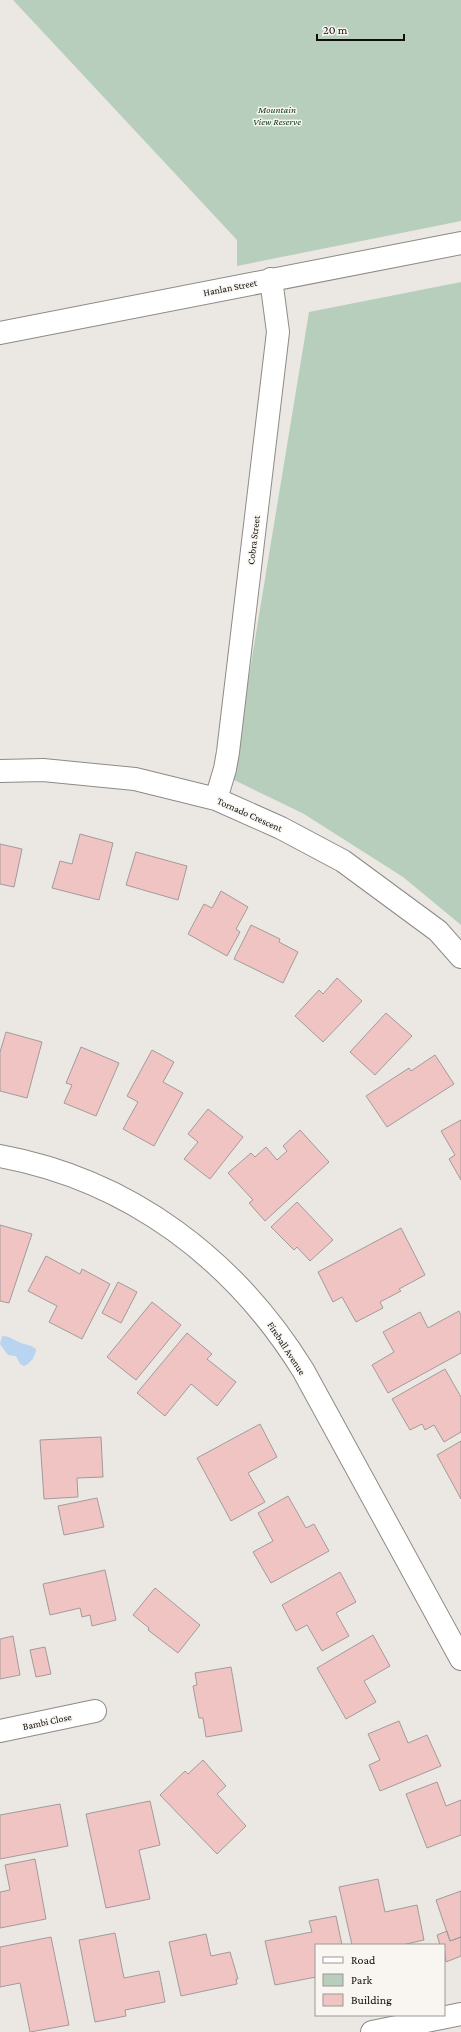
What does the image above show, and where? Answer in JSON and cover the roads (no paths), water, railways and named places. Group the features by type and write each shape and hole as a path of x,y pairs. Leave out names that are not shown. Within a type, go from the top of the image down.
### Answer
{"street":[{"name":"Hanlan Street","path":"0,333 461,243"},
{"name":"Cobra Street","path":"216,799 226,769 278,332 278,317 272,279"},
{"name":"Tornado Crescent","path":"0,771 43,770 135,779 216,799 281,828 344,861 438,931 461,957"},
{"name":"Fireball Avenue","path":"0,1156 40,1165 72,1175 100,1186 136,1205 161,1220 211,1259 257,1306 288,1346 303,1370 461,1659"},
{"name":"Bambi Close","path":"0,1731 95,1711"},
{"path":"372,2032 461,2014"}],"water":[{"path":"2,1336 10,1337 36,1349 34,1357 24,1366 20,1364 16,1356 8,1355 0,1344"}],"park label":[{"name":"Mountain View Reserve","path":"277,114"}]}
